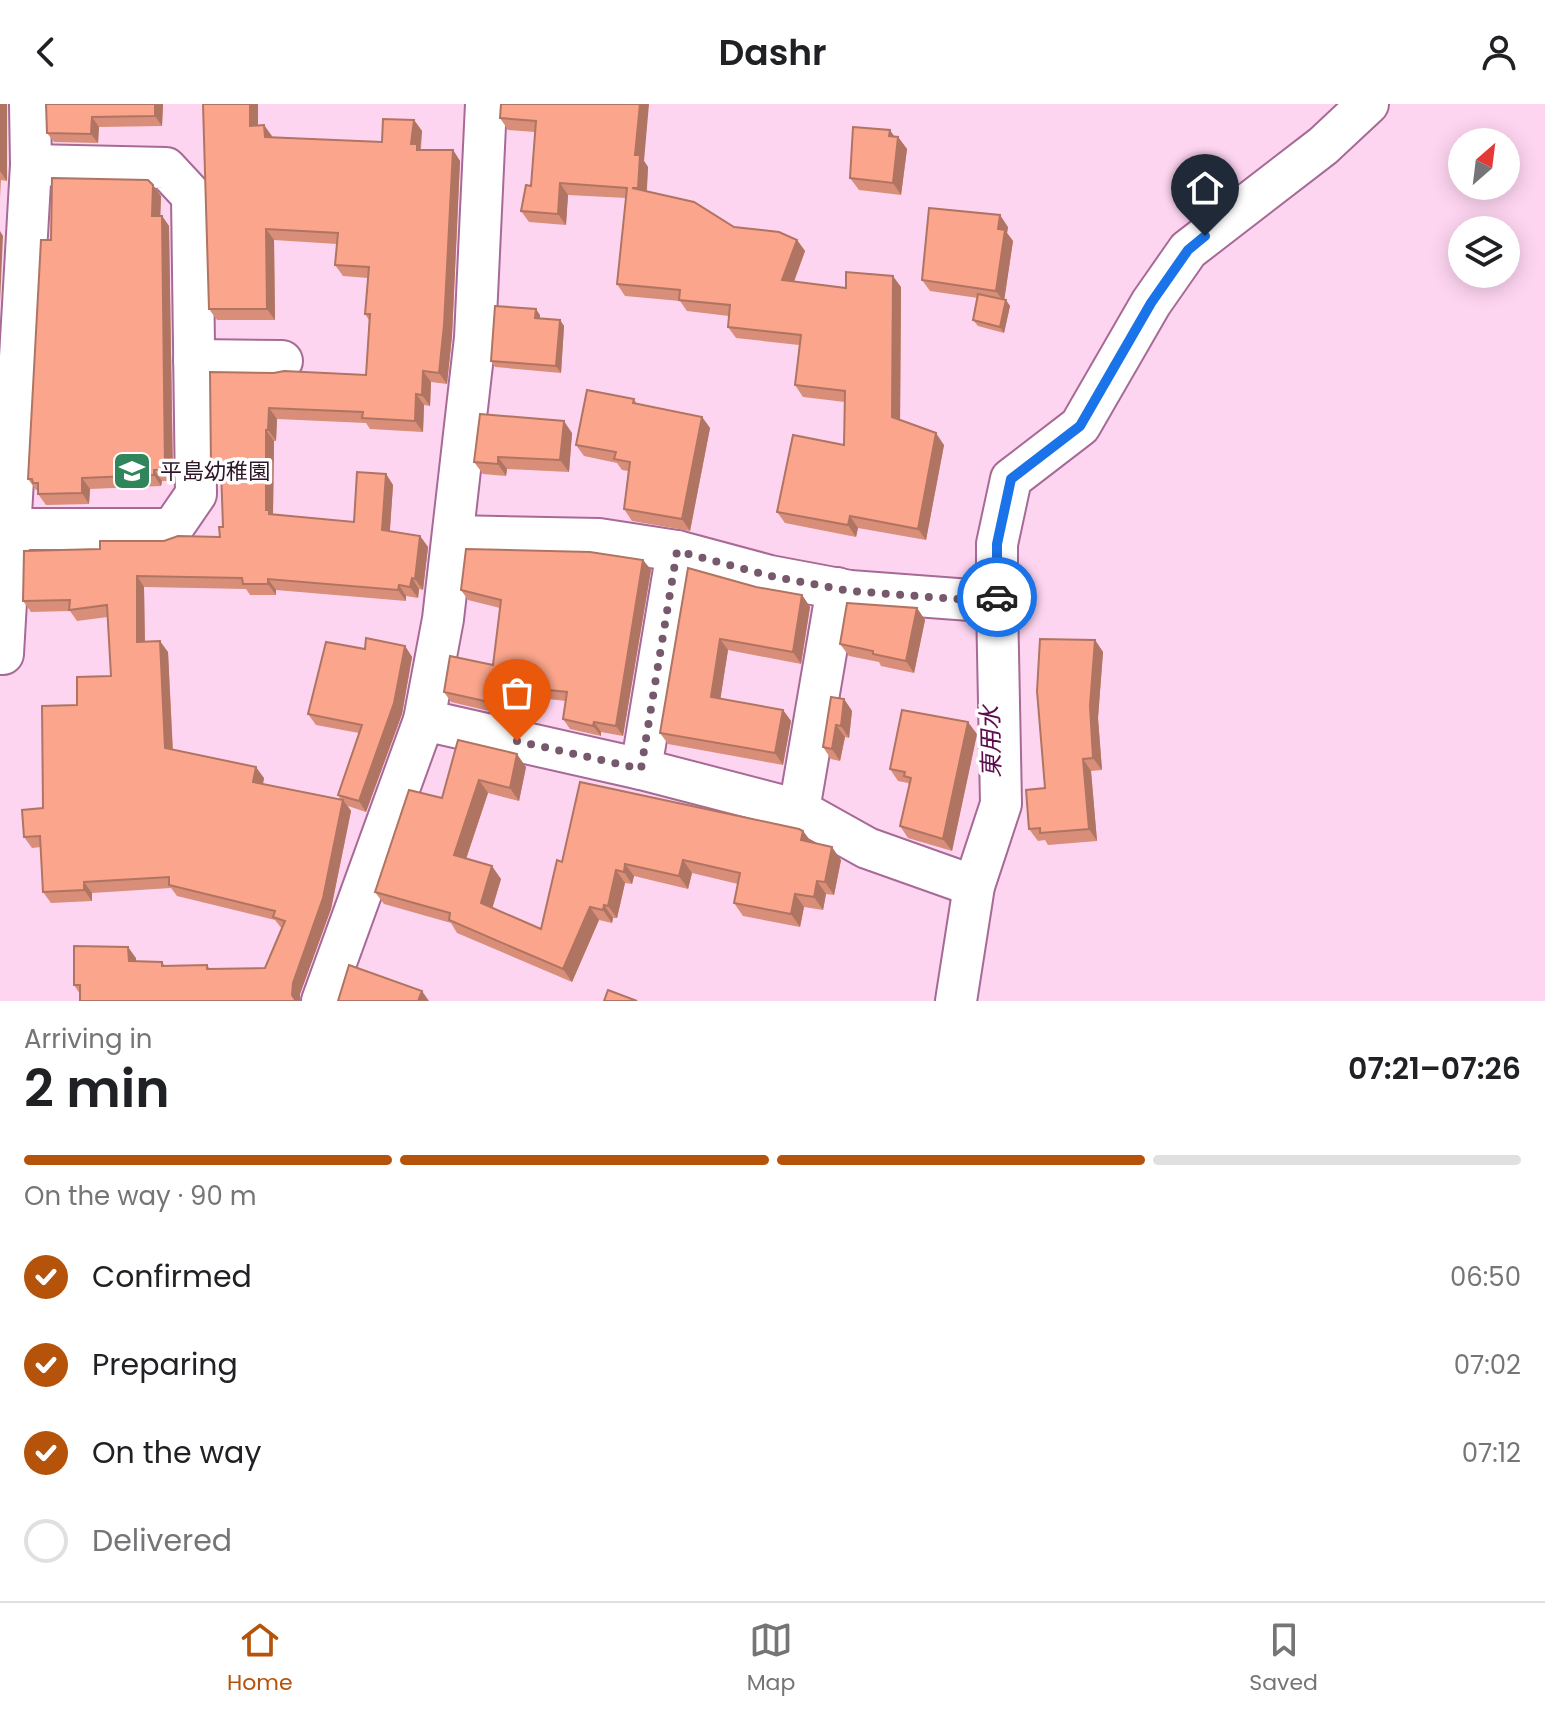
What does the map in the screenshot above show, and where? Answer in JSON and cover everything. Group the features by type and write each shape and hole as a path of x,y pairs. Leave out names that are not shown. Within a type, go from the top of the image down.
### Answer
{"street":[{"path":"0,654 3,654 12,529 31,165 30,104"},
{"path":"322,1001 424,720 443,619 475,338 486,104"},
{"path":"956,1001 974,886 1001,804 997,544 1011,479 1080,426 1151,303 1188,250 1323,146 1368,104"},
{"path":"12,529 172,529 196,494 192,196 166,168 31,165"},
{"path":"194,360 282,361"},
{"path":"453,536 599,539 677,551 770,576 837,588 997,602"},
{"path":"641,769 677,551"},
{"path":"799,810 837,588"},
{"path":"424,720 641,769 799,810 867,848 974,886"}],"building":[{"path":"46,104 155,104 155,116 92,117 91,134 47,133"},
{"path":"203,104 250,104 250,126 264,125 265,137 382,142 383,119 414,120 411,144 417,144 417,150 453,150 439,373 423,371 422,395 416,394 415,421 362,418 363,412 269,408 266,430 266,510 269,514 354,522 357,472 386,474 382,530 420,536 415,579 412,578 410,587 399,585 398,590 268,579 268,584 243,584 242,578 137,576 137,642 160,641 165,748 256,767 253,782 343,800 323,898 293,983 292,995 296,1001 80,1001 80,985 74,985 74,946 128,947 129,961 162,962 162,966 265,968 285,921 273,917 275,911 169,885 169,877 84,882 84,890 43,892 40,836 24,837 22,810 43,808 42,706 77,705 77,677 111,676 107,605 69,610 70,600 23,601 24,551 100,549 100,541 220,537 219,527 223,527 221,468 211,468 210,372 284,371 366,375 370,314 365,314 369,267 335,265 338,233 266,229 267,309 209,309"},
{"path":"501,104 640,104 635,155 640,155 638,188 632,188 694,202 734,227 779,232 797,240 782,280 846,288 846,272 893,276 892,417 936,433 918,529 850,516 848,525 777,512 793,435 844,445 845,391 795,385 801,335 728,327 730,305 679,300 680,290 617,284 627,188 560,183 558,214 521,211 526,185 531,186 536,121 500,118"},
{"path":"853,127 890,130 889,136 898,137 893,183 850,178"},
{"path":"52,178 148,180 153,185 152,216 162,216 165,470 154,470 154,475 82,478 82,493 38,494 38,483 28,479 41,240 51,240"},
{"path":"929,208 1000,215 998,229 1005,230 996,291 922,280"},
{"path":"978,294 1006,300 1000,327 973,320"},
{"path":"495,306 536,309 535,318 560,320 556,366 491,361"},
{"path":"587,390 702,417 682,519 624,509 630,462 614,459 616,452 576,445"},
{"path":"480,414 564,421 560,460 498,457 498,464 474,462"},
{"path":"466,549 590,552 643,560 616,726 594,722 593,726 563,719 567,692 512,686 507,706 444,692 450,656 493,665 501,600 461,590"},
{"path":"688,568 756,587 802,595 793,652 720,639 711,697 783,710 775,753 660,733"},
{"path":"847,603 917,608 906,661 840,644"},
{"path":"366,638 405,646 394,703 359,801 338,795 362,725 308,714 326,642 365,649"},
{"path":"1040,639 1095,640 1090,706 1093,758 1083,759 1089,829 1040,833 1040,828 1029,829 1026,790 1045,788 1037,691"},
{"path":"831,697 844,699 841,726 836,725 832,749 823,747"},
{"path":"902,710 968,722 943,839 900,826 911,778 904,776 905,772 890,769"},
{"path":"458,740 517,754 510,788 479,780 454,855 492,866 481,903 541,929 557,860 562,862 580,782 799,829 803,831 801,840 832,847 825,882 817,881 814,897 795,894 791,914 734,903 740,873 683,860 679,876 625,864 624,872 616,870 608,906 604,905 603,910 590,907 563,969 449,920 450,913 375,892 409,790 442,798"},
{"path":"349,965 422,991 418,1001 338,1001"},
{"path":"608,990 637,1001 604,1001"}],"way so far":[{"path":"517,741 641,769 677,551 770,576 850,591 997,602 997,597"}],"place":[{"name":"平島幼稚園","path":"132,471"}],"route":[{"path":"997,597 997,544 1011,479 1080,426 1151,303 1188,250 1205,236"}],"water label":[{"name":"東用水","path":"991,742"}]}
